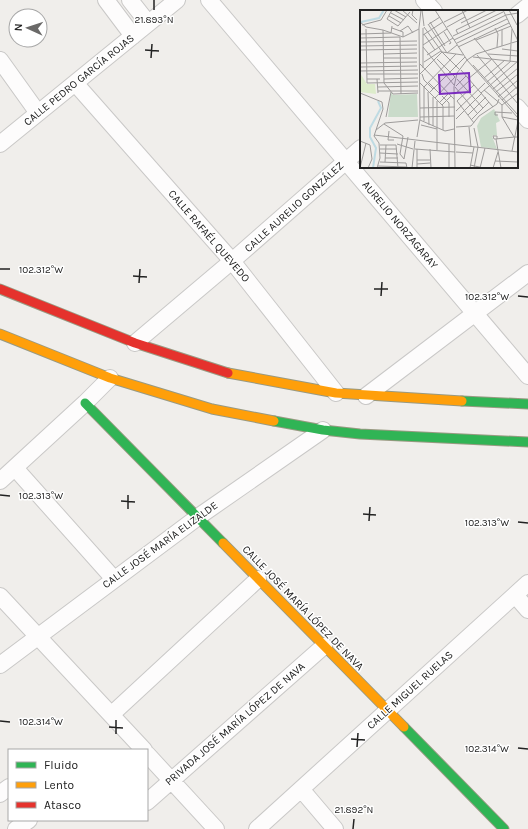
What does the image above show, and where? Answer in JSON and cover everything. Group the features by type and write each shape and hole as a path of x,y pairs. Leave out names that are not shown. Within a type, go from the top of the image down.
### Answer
{"main road":[{"path":"0,289 135,343 221,372 336,393 366,396 528,404"},
{"path":"0,334 110,378 212,409 323,430 360,434 528,442"},
{"name":"CALLE JOSÉ MARÍA LÓPEZ DE NAVA","path":"85,403 504,829"}],"street":[{"path":"106,0 133,36"},
{"path":"130,0 148,24"},
{"name":"CALLE PEDRO GARCÍA ROJAS","path":"0,144 177,0"},
{"name":"AURELIO NORZAGARAY","path":"209,0 528,376"},
{"path":"424,0 433,10"},
{"path":"518,14 528,6"},
{"path":"0,60 38,113"},
{"name":"CALLE RAFAÉL QUEVEDO","path":"75,82 232,261 336,393"},
{"path":"518,108 528,120"},
{"name":"CALLE AURELIO GONZÁLEZ","path":"135,343 232,261 360,149"},
{"path":"366,396 528,274"},
{"path":"0,481 110,378"},
{"name":"CALLE JOSÉ MARÍA ELIZALDE","path":"0,665 198,517 323,430"},
{"path":"15,468 114,579"},
{"path":"112,714 258,579"},
{"name":"CALLE MIGUEL RUELAS","path":"257,829 528,583"},
{"path":"515,595 528,610"},
{"path":"0,596 112,714 140,749"},
{"name":"PRIVADA JOSÉ MARÍA LÓPEZ DE NAVA","path":"148,801 324,646"},
{"path":"148,757 216,829"},
{"path":"0,794 8,788"},
{"path":"301,789 335,829"},
{"path":"16,829 28,821"}],"traffic: fast":[{"path":"462,401 528,404"},
{"path":"85,403 223,543"},
{"path":"274,421 323,430 360,434 528,442"},
{"path":"404,727 504,829"}],"traffic: slow":[{"path":"0,334 110,378 212,409 274,421"},
{"path":"228,373 336,393 462,401"},
{"path":"223,543 404,727"}],"traffic: jam":[{"path":"0,289 135,343 228,373"}]}
